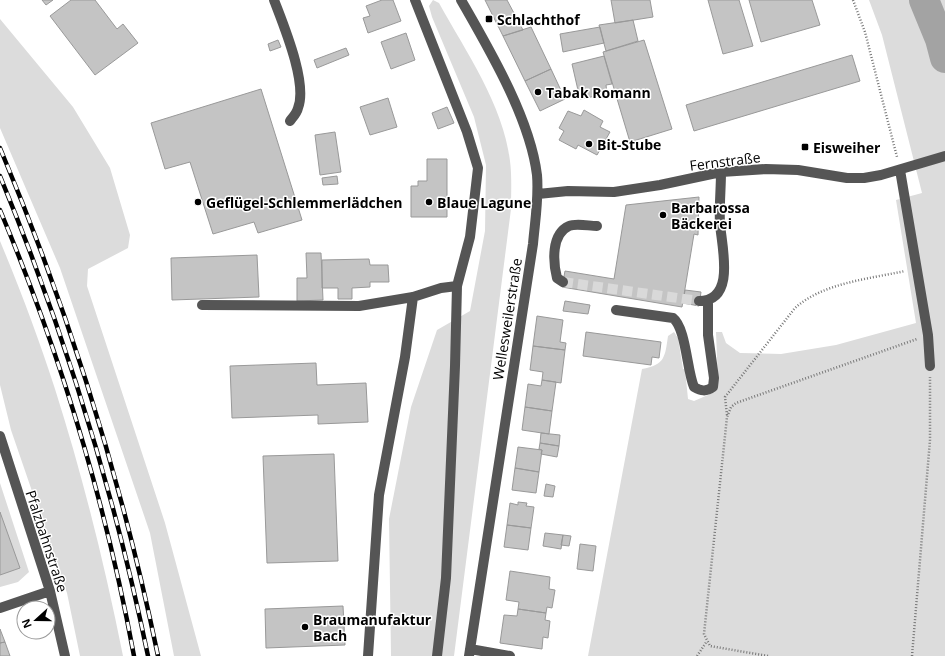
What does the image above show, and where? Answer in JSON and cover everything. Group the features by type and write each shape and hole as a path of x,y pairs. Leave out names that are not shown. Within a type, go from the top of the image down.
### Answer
{"street":[{"path":"274,0 292,47 300,92 299,108 290,121"},
{"path":"415,0 467,132 478,168 470,237 457,286 446,578 437,656"},
{"name":"Wellesweilerstraße","path":"461,0 517,107 533,153 538,194 533,244 470,652"},
{"name":"Fernstraße","path":"538,194 568,191 614,192 637,189 721,172 766,169 798,170 847,178 858,178 900,170 945,156"},
{"path":"900,170 928,335 930,366"},
{"path":"616,310 673,318 676,321 683,341 694,387 702,391 713,387 714,378 704,301 715,297 721,287 725,266 720,223 721,172"},
{"path":"563,282 557,278 554,267 555,248 560,233 569,226 597,226"},
{"path":"202,305 359,306 413,297 441,288 457,286"},
{"path":"368,656 380,495 405,356 413,297"},
{"name":"Pfalzbahnstraße","path":"0,436 50,591 64,656"},
{"path":"0,608 50,591"},
{"path":"470,652 510,656"}],"path":[{"path":"853,0 865,32 900,170"},
{"path":"768,656 710,646 704,634 727,416 725,397 794,308 805,299 827,290 917,269"},
{"path":"727,416 736,402 863,356 928,335"},
{"path":"912,656 930,440 930,366"},
{"path":"697,656 707,641"}],"shaded area":[{"path":"433,0 439,3 471,59 492,99 500,119 510,161 511,209 454,656 391,656 389,519 411,407 437,330 470,311 485,231 486,165 474,117 432,17 429,6"},
{"path":"869,0 945,0 945,656 588,656 642,369 660,362 665,355 668,336 674,332 678,338 683,369 685,369 688,399 694,401 715,392 718,382 716,332 722,332 726,343 740,353 781,354 836,345 916,323 896,200 922,193 882,35"},
{"path":"0,19 73,107 110,168 130,235 128,248 88,269 87,286 165,523 201,656 174,656 150,533 60,268 0,128"},
{"path":"0,241 49,370 75,455 109,589 123,656 80,656 67,593 11,430 0,385"},
{"path":"0,483 29,572 18,582 0,587"}],"building":[{"path":"42,0 53,0 46,5"},
{"path":"71,0 95,0 117,29 123,24 138,43 95,75 50,16"},
{"path":"382,0 393,0 401,21 368,33 363,18 370,16 366,6"},
{"path":"485,0 507,0 523,30 503,36"},
{"path":"611,0 650,0 653,17 615,23"},
{"path":"708,0 739,0 753,46 723,54"},
{"path":"749,0 812,0 820,25 761,42"},
{"path":"633,20 638,41 606,51 599,25"},
{"path":"531,27 551,69 525,81 503,36"},
{"path":"600,27 604,43 563,52 560,34"},
{"path":"406,33 415,60 391,69 381,42"},
{"path":"278,40 281,47 270,51 268,44"},
{"path":"644,40 672,129 630,142 603,52"},
{"path":"346,48 349,55 317,68 314,60"},
{"path":"852,55 860,81 694,131 686,105"},
{"path":"604,56 612,84 606,85 607,94 580,99 572,64"},
{"path":"551,69 565,99 540,111 525,81"},
{"path":"261,89 302,220 258,233 254,222 213,234 190,162 165,169 151,123"},
{"path":"388,98 397,127 370,135 360,107"},
{"path":"447,107 454,123 438,129 432,113"},
{"path":"584,110 603,121 600,127 610,132 597,155 578,145 576,149 559,140 564,131 559,128 568,111 581,116"},
{"path":"335,132 341,172 320,175 315,135"},
{"name":"Blaue Lagune","path":"427,159 447,159 447,217 411,217 411,186 418,186 418,181 427,181"},
{"path":"337,176 338,184 323,185 322,178"},
{"path":"699,197 698,235 694,234 682,307 562,287 565,271 614,279 626,205"},
{"path":"306,253 321,253 323,300 297,301 297,278 307,278"},
{"path":"257,255 259,297 172,300 171,258"},
{"path":"369,259 370,265 388,265 389,282 370,282 370,287 352,288 352,299 338,299 338,288 322,288 322,260"},
{"path":"685,290 701,292 699,306 683,303"},
{"path":"565,301 590,305 588,314 563,311"},
{"path":"537,316 563,320 560,342 566,343 565,350 533,346"},
{"path":"586,332 661,342 659,358 652,357 651,365 583,356"},
{"path":"533,346 565,350 561,383 542,380 543,372 530,370"},
{"path":"316,363 317,385 366,383 368,422 318,424 318,415 232,418 230,366"},
{"path":"542,380 556,382 552,411 525,407 528,384 541,386"},
{"path":"525,407 552,411 549,434 522,430"},
{"path":"541,433 560,435 559,446 540,443"},
{"path":"540,443 559,446 557,457 541,454 542,450 539,449"},
{"path":"518,447 542,450 539,472 515,468"},
{"path":"334,454 338,561 267,563 263,456"},
{"path":"515,468 539,472 536,493 512,490"},
{"path":"546,484 555,486 553,497 544,496"},
{"path":"518,502 527,503 526,506 534,507 531,528 507,525 510,503 518,505"},
{"path":"0,512 20,568 0,575"},
{"path":"507,525 531,528 528,550 504,547"},
{"path":"545,533 563,535 561,549 543,546"},
{"path":"563,535 571,536 569,546 561,545"},
{"path":"580,544 596,546 593,571 577,569"},
{"path":"510,571 550,577 549,589 555,590 552,608 547,607 546,613 518,609 519,602 506,600"},
{"name":"Braumanufaktur Bach","path":"343,606 345,645 266,648 265,609"},
{"path":"518,609 546,613 545,620 550,621 548,638 543,637 542,649 500,643 504,615 517,616"},
{"path":"0,629 5,642 0,643"},
{"path":"5,642 10,656 0,656 0,643"}],"waterway":[{"path":"924,0 940,39 945,58"}],"tunnel":[{"path":"563,282 699,301"}],"railway":[{"path":"0,148 49,272 91,398 128,526 158,656"},
{"path":"0,176 45,293 85,412 120,533 148,656"},
{"path":"0,210 42,319 79,430 110,542 134,656"}],"place":[{"name":"Schlachthof","path":"489,19"},
{"name":"Tabak Romann","path":"538,92"},
{"name":"Bit-Stube","path":"589,144"},
{"name":"Eisweiher","path":"805,147"},
{"name":"Geflügel-Schlemmerlädchen","path":"198,202"},
{"name":"Blaue Lagune","path":"429,202"},
{"name":"Barbarossa Bäckerei","path":"663,215"},
{"name":"Braumanufaktur Bach","path":"305,627"}]}
